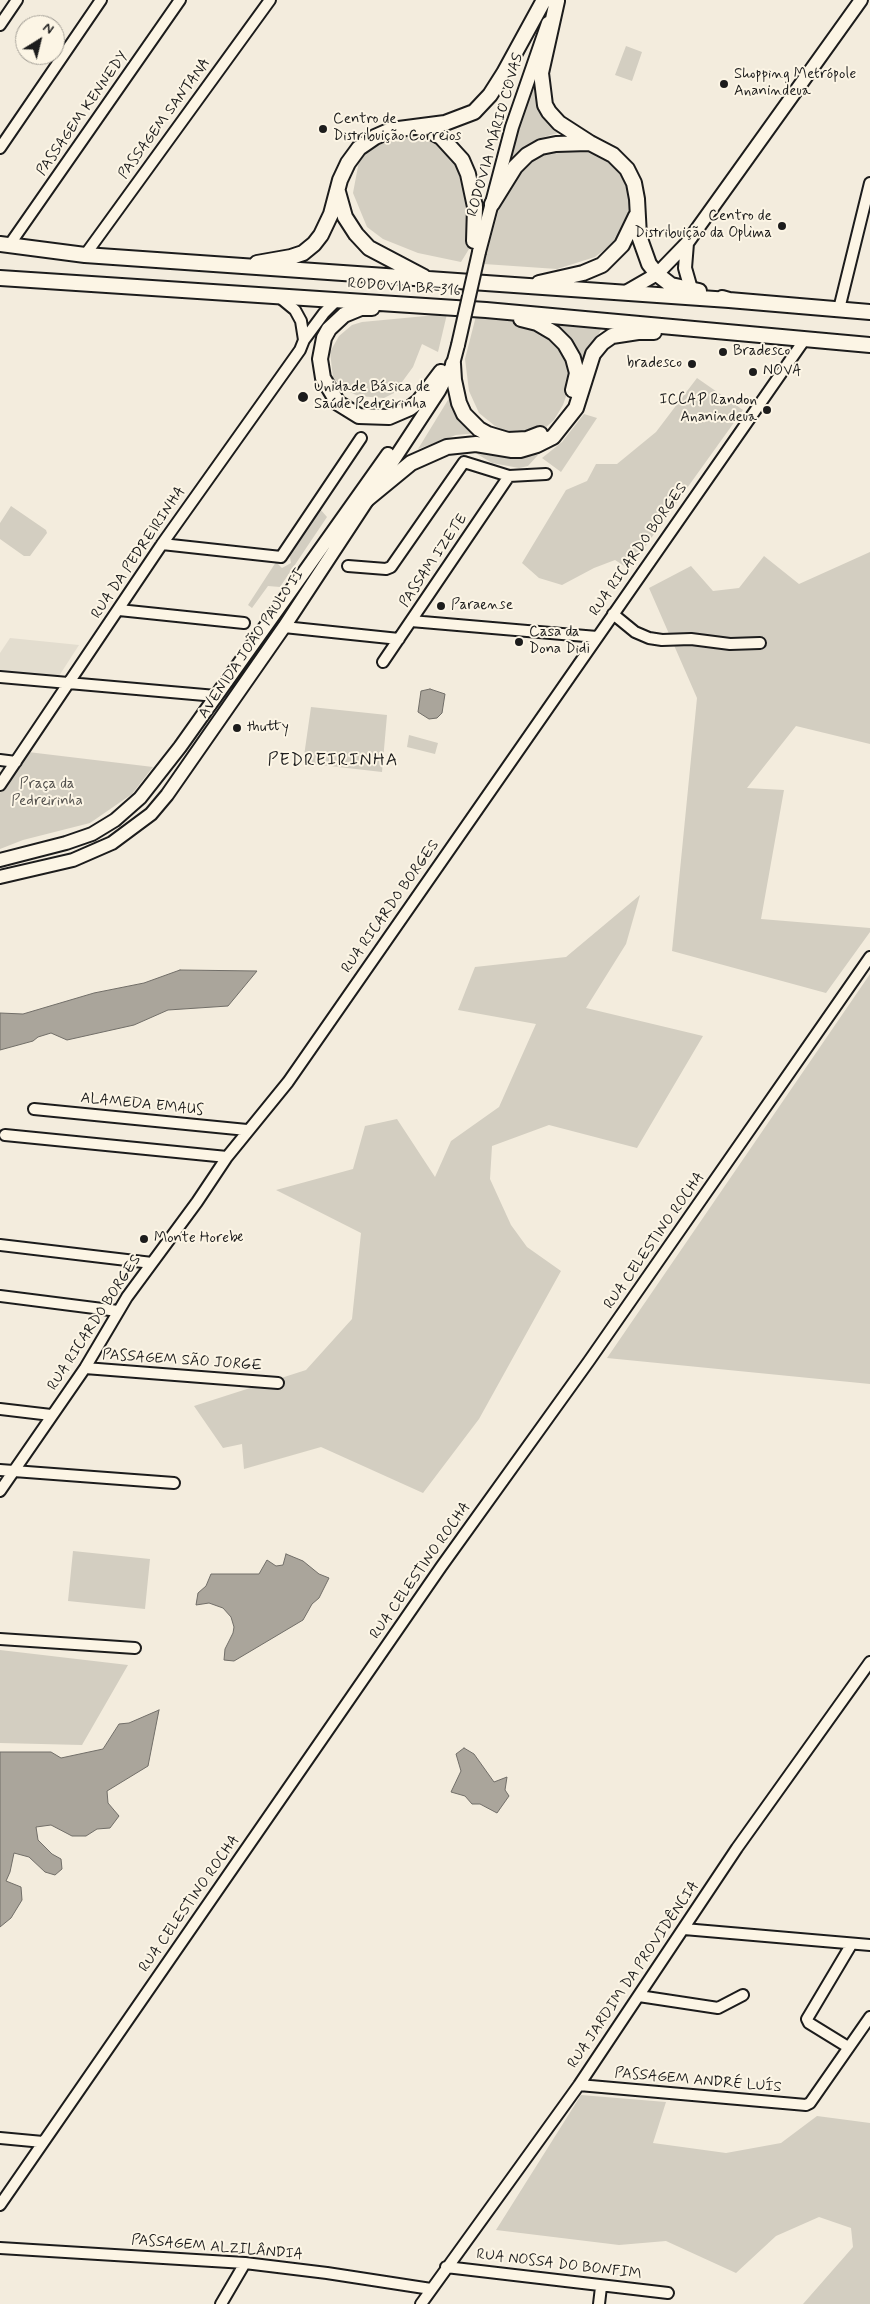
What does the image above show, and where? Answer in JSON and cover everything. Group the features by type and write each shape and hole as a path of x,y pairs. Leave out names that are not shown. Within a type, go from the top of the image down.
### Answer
{"highway":[{"path":"246,267 303,253 314,244 322,235 331,214 337,190 348,163 359,148 375,137 391,130 411,126 445,123 474,112 490,95 504,73 545,0"},
{"path":"557,0 542,64 542,92 549,112 559,123 613,155 627,169 634,183 642,246 656,274 671,285 729,300 870,312"},
{"path":"411,126 428,130 441,138 462,160 468,174 474,198 475,248"},
{"path":"492,204 514,167 534,151 541,147 556,144 590,143"},
{"path":"337,190 345,217 356,234 369,248 432,280"},
{"path":"522,287 583,273 602,265 622,245 637,214"},
{"name":"RODOVIA BR-316","path":"5,244 85,255 729,300"},
{"name":"RODOVIA BR-316","path":"0,278 486,310 870,345"},
{"path":"418,305 361,308 344,315 329,329 324,338 320,359 323,378 338,403 347,411 359,416 389,418 410,408 419,401 441,372"},
{"path":"453,364 456,392 461,408 472,422 488,434 508,440 535,437 549,428 571,400 577,373 573,358 565,344 554,333 537,323 486,310"},
{"path":"366,500 411,463 447,447 476,444 520,450 537,446 553,438 576,408 593,354 602,343 612,336 638,332 716,337 727,331"}],"main road":[{"name":"RODOVIA MÁRIO COVAS","path":"475,248 506,125 545,0"},
{"name":"RODOVIA MÁRIO COVAS","path":"475,248 492,204 512,127 533,63 557,0"},
{"path":"624,294 656,274 687,243 861,0"},
{"path":"687,243 685,268 691,289"},
{"path":"454,345 475,248"},
{"name":"AVENIDA JOÃO PAULO II","path":"0,877 73,860 112,843 151,814 203,745 284,627 366,500 440,391 453,364 454,345"},
{"name":"AVENIDA JOÃO PAULO II","path":"0,860 66,844 92,834 115,820 140,798 216,696 427,399 454,345"}],"street":[{"path":"0,25 17,0"},
{"path":"0,148 101,0"},
{"name":"PASSAGEM KENNEDY","path":"5,244 180,0"},
{"name":"PASSAGEM SANTANA","path":"85,255 270,0"},
{"path":"840,309 870,183"},
{"path":"278,296 295,310 301,320 304,340"},
{"name":"RUA DA PEDREIRINHA","path":"0,785 162,544 300,350 304,340 324,313 337,300"},
{"name":"RUA RICARDO BORGES","path":"0,1492 84,1368 118,1311 247,1130 288,1082 805,339"},
{"path":"162,544 281,557 361,438"},
{"path":"348,566 386,569 391,567 462,464 467,462 509,476 546,474"},
{"name":"PASSAM IZETE","path":"383,662 509,476"},
{"path":"119,610 244,623"},
{"path":"613,614 635,632 649,638 662,640 691,639 730,644 760,643"},
{"path":"411,621 597,638"},
{"path":"284,627 399,639"},
{"path":"0,677 216,696"},
{"path":"0,760 16,762"},
{"name":"RUA CELESTINO ROCHA","path":"0,2205 441,1567 590,1362 870,957"},
{"name":"ALAMEDA EMAUS","path":"34,1109 247,1130"},
{"path":"6,1135 227,1157"},
{"path":"0,1245 152,1263"},
{"path":"0,1296 118,1311"},
{"name":"PASSAGEM SÃO JORGE","path":"84,1368 278,1383"},
{"path":"0,1409 51,1415"},
{"path":"0,1470 174,1484"},
{"path":"0,1639 135,1648"},
{"name":"RUA JARDIM DA PROVIDÊNCIA","path":"421,2304 579,2085 737,1848 870,1662"},
{"path":"684,1929 851,1945 870,1945"},
{"path":"851,1945 828,1987 808,2015 809,2023 848,2047 870,2017"},
{"path":"638,1996 718,2008 743,1995"},
{"name":"PASSAGEM ANDRÉ LUÍS","path":"579,2085 806,2105 848,2047"},
{"path":"0,2138 43,2142"},
{"name":"PASSAGEM ALZILÂNDIA","path":"0,2248 245,2263 431,2289"},
{"path":"220,2304 245,2263"},
{"name":"RUA NOSSA DO BONFIM","path":"446,2267 602,2287 668,2293"},
{"path":"600,2304 602,2287"}],"shaded area":[{"path":"10,638 79,645 59,676 0,671 0,653"},
{"path":"430,689 445,694 442,713 437,718 429,719 418,712 421,691"},
{"path":"180,970 257,971 228,1006 168,1010 134,1025 67,1040 51,1033 38,1037 33,1041 0,1050 0,1013 23,1014 94,993 144,983"},
{"path":"286,1554 303,1561 319,1574 329,1578 319,1598 312,1604 303,1620 234,1661 224,1660 225,1649 234,1627 231,1617 223,1608 209,1603 196,1605 198,1593 206,1586 211,1574 259,1574 267,1560 276,1566 283,1565"},
{"path":"159,1710 148,1766 107,1791 108,1803 119,1816 110,1828 97,1829 86,1836 72,1836 51,1825 36,1827 38,1840 52,1854 61,1859 62,1869 55,1875 45,1872 29,1857 14,1853 6,1881 21,1887 22,1900 11,1918 0,1927 0,1752 51,1752 61,1758 103,1749 119,1724 129,1723"},
{"path":"464,1748 474,1754 494,1782 507,1777 505,1790 509,1796 497,1813 480,1804 472,1804 465,1796 451,1792 461,1771 456,1754"}],"green space":[{"path":"626,46 642,52 632,81 615,75"},
{"path":"537,65 543,106 564,131 541,138 521,151 507,168"},
{"path":"399,128 427,135 457,160 466,185 474,241 461,262 418,253 383,239 367,227 353,193 359,161 373,145"},
{"path":"564,149 587,150 605,157 626,177 632,206 618,239 595,257 557,269 484,264 503,194 531,157"},
{"path":"447,314 438,352 422,344 413,367 394,393 384,398 358,396 348,391 333,378 330,352 339,336 352,325 362,322"},
{"path":"476,316 494,316 534,326 562,346 569,362 572,379 563,405 554,420 535,437 514,435 495,426 479,413 469,391 465,359"},
{"path":"548,322 603,326 579,375"},
{"path":"697,378 743,410 629,569 615,560 594,568 562,585 539,578 522,563 566,490 587,481 596,464 617,464 656,432"},
{"path":"451,395 478,433 456,435 418,449"},
{"path":"584,414 597,418 561,472 542,458 562,442"},
{"path":"469,449 538,455 528,466 519,468 492,463"},
{"path":"11,506 46,530 47,533 30,556 24,556 0,539 0,523"},
{"path":"320,509 327,517 280,587 268,586 252,608 248,605 276,562 282,568 291,563 289,552"},
{"path":"870,552 870,744 796,726 747,788 784,790 761,919 870,928 870,932 826,993 672,951 697,698 649,588 691,566 713,591 739,588 764,556 799,584"},
{"path":"311,707 387,715 382,772 303,763"},
{"path":"409,735 438,743 435,754 407,747"},
{"name":"Praça da Pedreirinha","path":"28,752 153,767 132,794 90,823 23,840 0,849 0,793"},
{"path":"640,895 626,944 586,1008 703,1036 637,1148 549,1125 492,1146 490,1179 511,1225 527,1247 561,1271 479,1419 423,1493 321,1447 244,1469 242,1444 223,1448 194,1406 306,1370 352,1319 361,1233 276,1190 353,1169 365,1126 397,1119 435,1177 451,1141 499,1107 536,1024 458,1010 475,967 566,957"},
{"path":"870,974 870,1384 607,1358"},
{"path":"73,1551 150,1559 145,1609 68,1601"},
{"path":"0,1650 128,1665 82,1745 0,1743"},
{"path":"581,2095 666,2102 653,2143 726,2153 781,2143 817,2116 870,2123 870,2304 803,2304 853,2247 851,2228 819,2217 776,2236 736,2273 666,2241 619,2245 496,2230"}],"place":[{"name":"Shopping Metrópole Ananindeua","path":"724,84"},
{"name":"Centro de Distribuição Correios","path":"323,129"},
{"name":"Centro de Distribuição da Oplima","path":"782,226"},
{"name":"Bradesco","path":"723,352"},
{"name":"bradesco","path":"692,364"},
{"name":"NOVA","path":"753,372"},
{"name":"Unidade Básica de Saúde Pedreirinha","path":"303,397"},
{"name":"ICCAP Randon Ananindeua","path":"767,410"},
{"name":"Paraense","path":"441,606"},
{"name":"Casa da Dona Didi","path":"519,642"},
{"name":"thutty","path":"237,728"},
{"name":"Monte Horebe","path":"144,1239"}],"district":[{"name":"PEDREIRINHA","path":"333,761"}]}
